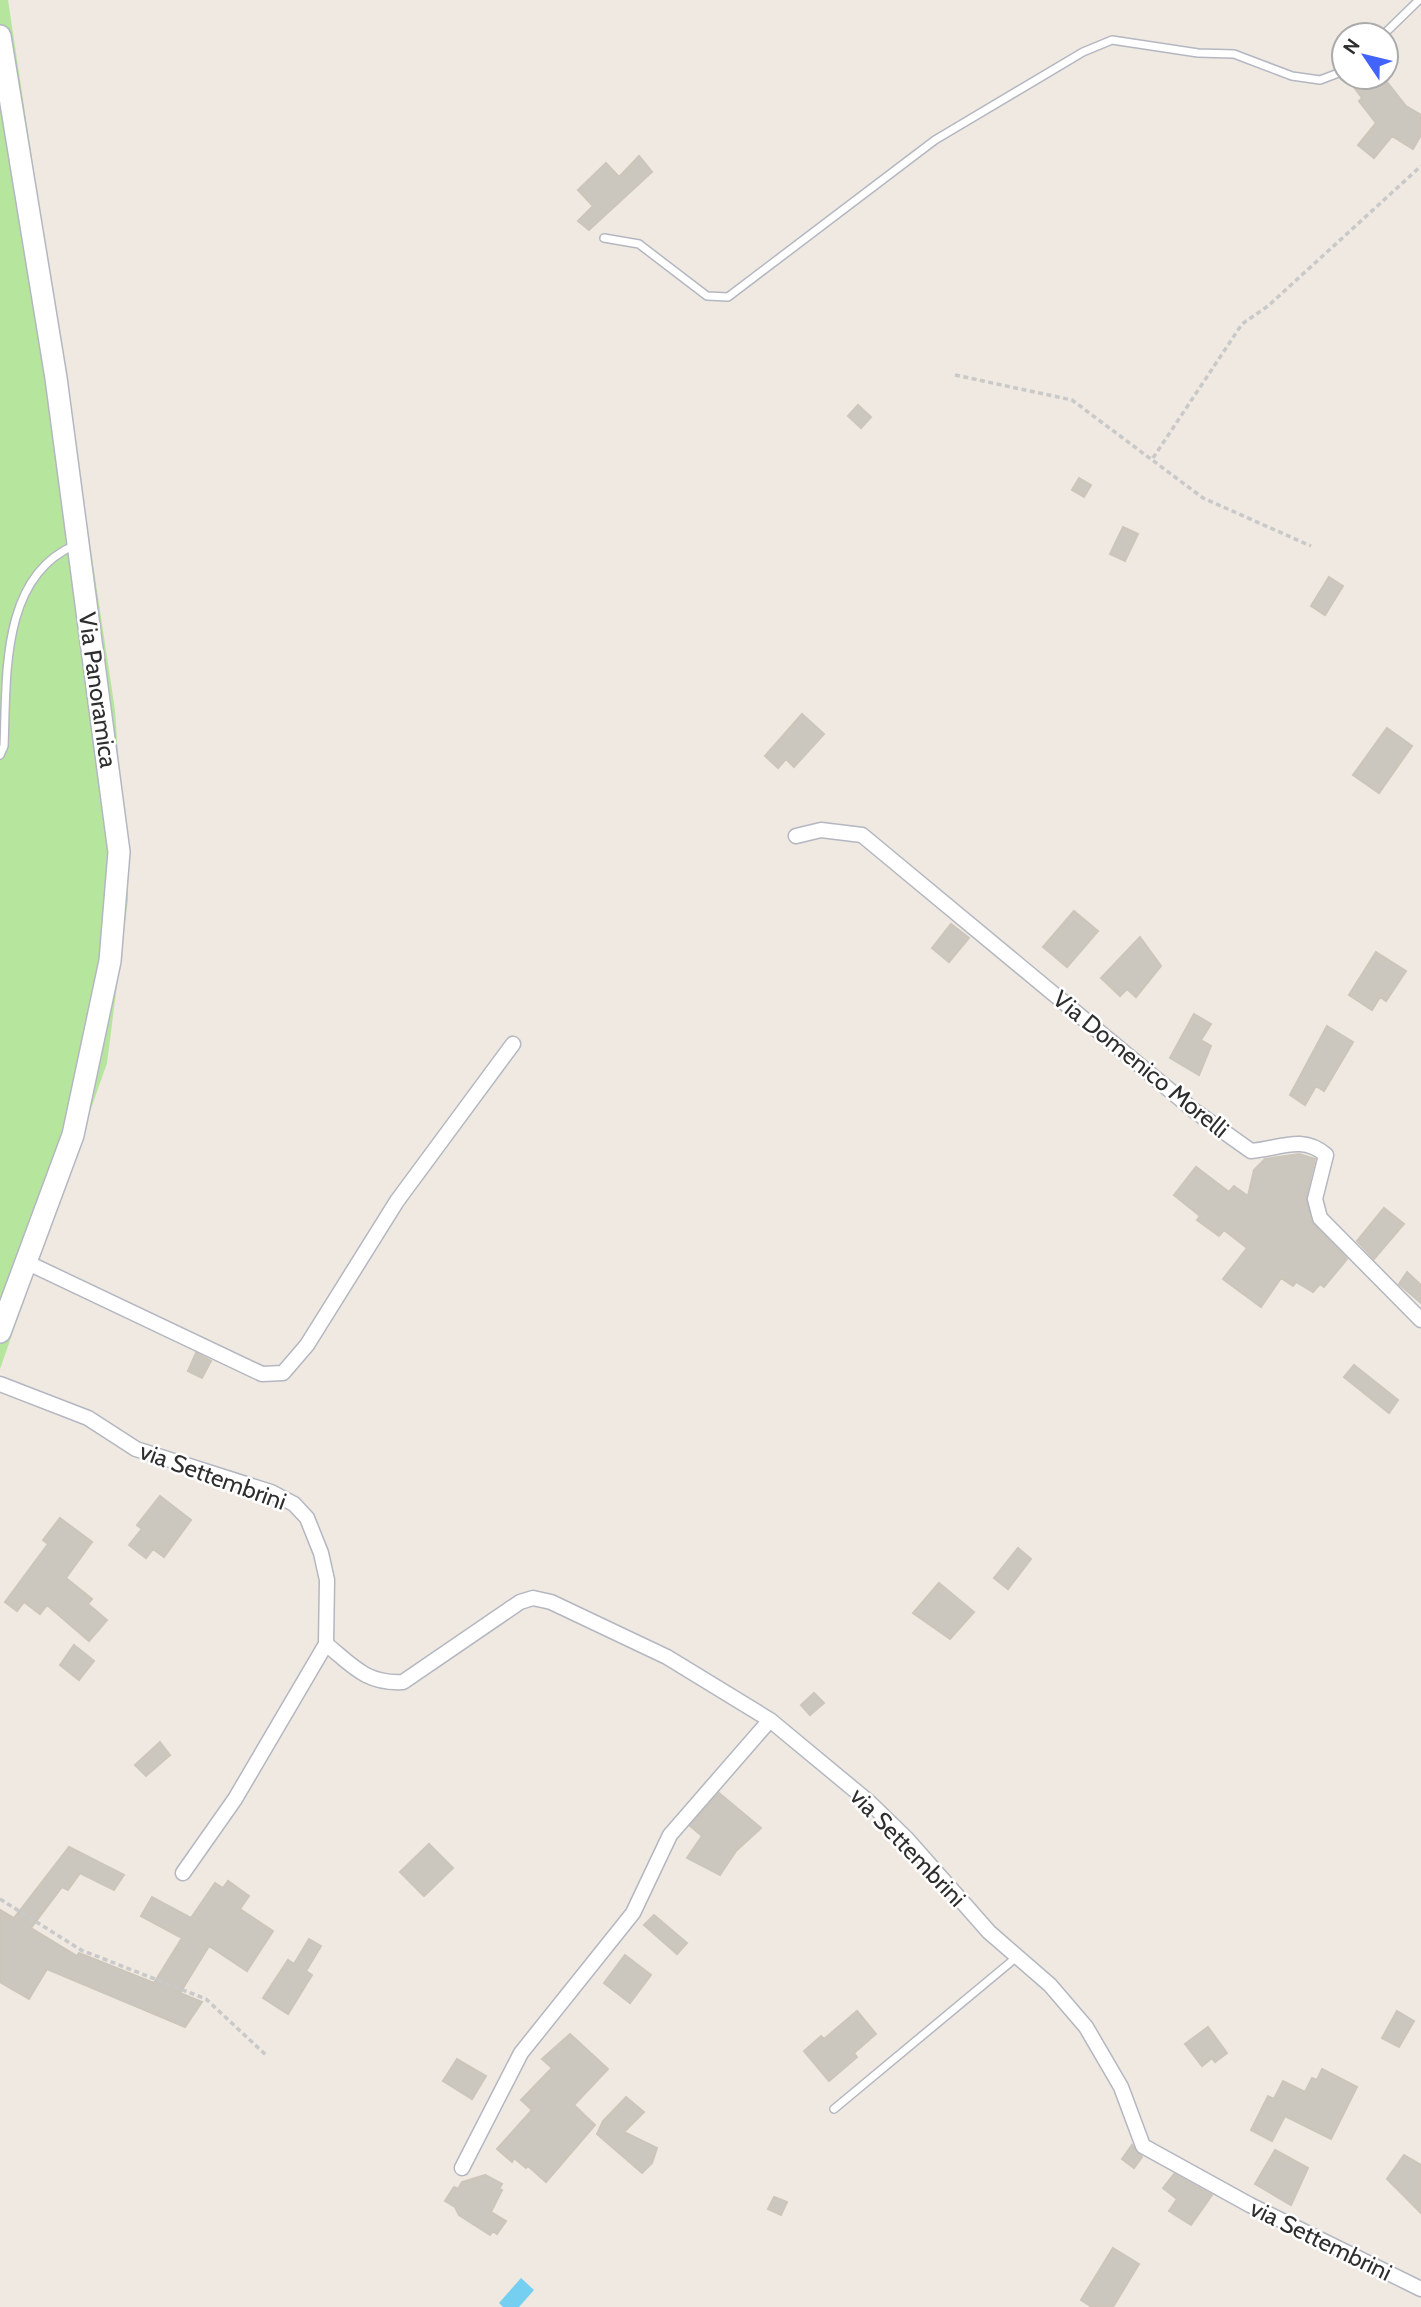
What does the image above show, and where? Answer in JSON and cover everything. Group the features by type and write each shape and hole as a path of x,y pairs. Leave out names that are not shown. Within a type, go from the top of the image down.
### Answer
{"street":[{"name":"Via Panoramica","path":"0,36 50,340 119,852 110,961 73,1135 0,1332"},
{"name":"Via Domenico Morelli","path":"796,836 821,830 862,835 1196,1112 1251,1151 1298,1143 1309,1144 1320,1150 1326,1155 1315,1199 1320,1218 1421,1320"},
{"path":"26,1262 262,1374 283,1373 307,1345 397,1201 513,1044"},
{"name":"via Settembrini","path":"0,1384 88,1418 136,1449 271,1492 294,1504 307,1518 327,1580 326,1644 235,1799 183,1873"},
{"name":"via Settembrini","path":"326,1644 362,1675 383,1683 403,1682 520,1602 533,1598 551,1602 667,1657 770,1720 869,1802 906,1838 989,1932 1050,1984 1098,2043 1121,2087 1143,2146 1250,2206 1421,2289"},
{"path":"462,2168 521,2053 633,1913 670,1835 770,1720"}],"lane":[{"path":"1397,21 1419,0"},
{"path":"604,238 639,244 706,296 728,297 936,140 1083,52 1112,40 1198,53 1234,54 1293,76 1320,80 1330,76"},
{"path":"0,755 4,746 9,641 20,603 52,555 77,544"},
{"path":"834,2109 1019,1956"}],"path":[{"path":"1153,458 1242,324 1268,306 1421,166"},
{"path":"955,375 1072,400 1203,498 1311,545"},
{"path":"0,1899 81,1950 206,1999 267,2056"}],"green space":[{"path":"0,0 8,0 115,710 128,899 107,1063 0,1369"}],"water":[{"path":"521,2278 534,2290 519,2307 503,2307 499,2303"}],"building":[{"path":"1357,91 1394,91 1406,106 1421,115 1421,135 1413,149 1392,136 1374,158 1358,145 1376,123 1359,101 1362,98"},
{"path":"639,156 652,172 589,230 578,221 593,206 578,190 606,163 619,177"},
{"path":"858,405 871,417 861,428 848,416"},
{"path":"1079,478 1091,485 1084,497 1072,490"},
{"path":"1123,527 1138,534 1125,561 1110,554"},
{"path":"1329,577 1343,586 1325,615 1311,606"},
{"path":"802,714 824,734 794,767 786,759 778,768 765,756"},
{"path":"1387,728 1412,746 1379,793 1353,775"},
{"path":"1074,911 1098,931 1067,967 1043,947"},
{"path":"951,924 969,938 949,962 932,948"},
{"path":"1140,937 1161,966 1136,997 1127,989 1120,996 1101,978"},
{"path":"1376,952 1406,971 1386,1001 1380,997 1372,1010 1349,995"},
{"path":"1194,1014 1211,1024 1201,1040 1211,1046 1199,1075 1170,1058"},
{"path":"1327,1026 1353,1042 1324,1091 1316,1086 1305,1105 1290,1095"},
{"path":"1299,1154 1315,1159 1306,1197 1311,1221 1347,1259 1324,1287 1320,1284 1313,1292 1296,1282 1293,1286 1281,1278 1261,1307 1223,1279 1247,1248 1224,1230 1219,1236 1197,1220 1200,1216 1174,1195 1196,1167 1229,1192 1234,1186 1248,1196 1254,1170 1265,1159"},
{"path":"1384,1208 1404,1224 1374,1259 1357,1241"},
{"path":"1407,1272 1421,1285 1421,1303 1399,1284"},
{"path":"196,1353 211,1361 202,1378 188,1371"},
{"path":"1354,1365 1398,1400 1389,1413 1344,1377"},
{"path":"160,1496 191,1520 164,1557 153,1549 146,1558 129,1545 142,1529 137,1525"},
{"path":"60,1518 92,1542 66,1578 92,1599 88,1604 107,1620 89,1641 47,1605 40,1614 24,1602 17,1611 5,1602 48,1544 43,1540"},
{"path":"1018,1548 1031,1559 1008,1589 994,1578"},
{"path":"939,1583 974,1612 950,1639 913,1613"},
{"path":"74,1645 94,1661 79,1680 60,1665"},
{"path":"814,1693 824,1703 810,1715 801,1705"},
{"path":"160,1742 170,1755 146,1776 135,1765"},
{"path":"719,1793 761,1828 736,1851 720,1875 687,1858 702,1836 690,1826"},
{"path":"429,1844 453,1868 424,1896 400,1872"},
{"path":"69,1847 124,1875 114,1890 80,1873 68,1890 62,1887 31,1928 77,1956 79,1953 154,1983 182,1938 141,1916 152,1897 191,1918 215,1883 223,1888 228,1881 249,1896 240,1909 273,1931 247,1971 209,1946 180,1993 202,2002 185,2027 47,1969 29,1999 0,1982 0,1910 14,1918"},
{"path":"654,1915 687,1943 677,1954 644,1925"},
{"path":"309,1939 321,1946 306,1971 312,1975 288,2014 263,1998 288,1960 294,1964"},
{"path":"625,1955 651,1975 630,2003 604,1983"},
{"path":"857,2011 876,2034 854,2053 857,2057 829,2081 804,2051 821,2036 824,2039"},
{"path":"1397,2011 1414,2021 1399,2047 1382,2038"},
{"path":"1208,2027 1227,2053 1215,2062 1212,2058 1202,2066 1185,2044"},
{"path":"570,2034 608,2069 574,2105 595,2125 546,2182 528,2166 526,2168 514,2158 512,2162 497,2149 532,2110 521,2100 552,2068 542,2059"},
{"path":"457,2059 486,2076 472,2099 443,2081"},
{"path":"1322,2069 1357,2087 1331,2139 1285,2116 1272,2141 1251,2130 1268,2096 1274,2099 1283,2081 1305,2092 1312,2078 1317,2080"},
{"path":"626,2097 644,2112 624,2132 657,2148 652,2163 642,2173 597,2134 603,2121"},
{"path":"1132,2145 1142,2157 1134,2168 1122,2159"},
{"path":"1275,2150 1308,2168 1291,2205 1255,2184"},
{"path":"1404,2155 1421,2165 1421,2213 1387,2179"},
{"path":"1174,2174 1212,2195 1191,2225 1169,2211 1177,2199 1163,2188"},
{"path":"485,2175 502,2184 499,2189 502,2190 491,2212 506,2221 497,2234 493,2231 490,2235 459,2215 455,2207 445,2201 454,2187 458,2189 462,2182"},
{"path":"774,2197 787,2202 781,2215 768,2209"},
{"path":"1113,2248 1139,2264 1113,2307 1092,2307 1081,2300"}]}
